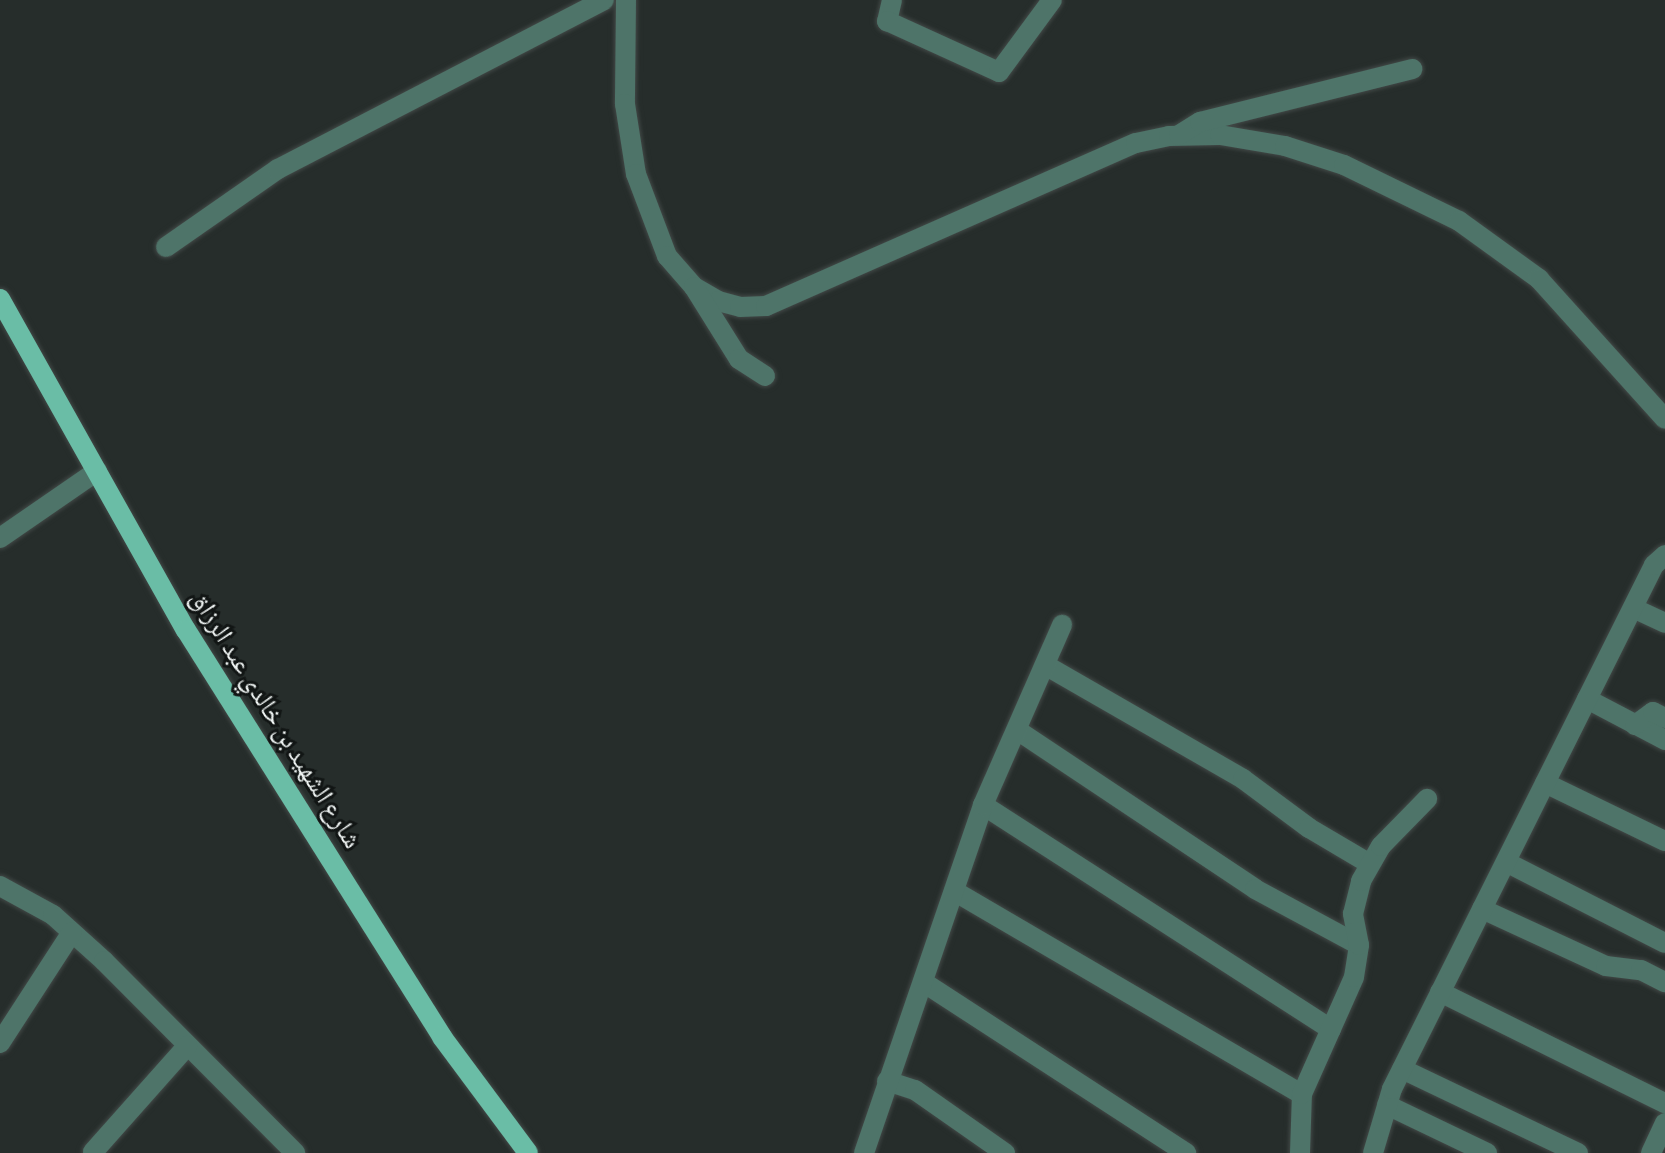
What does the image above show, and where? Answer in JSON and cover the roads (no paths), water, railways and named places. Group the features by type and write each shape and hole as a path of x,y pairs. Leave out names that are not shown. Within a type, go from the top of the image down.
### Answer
{"main road":[{"name":"شارع الشهيد بن خالدي عبد الرزاق","path":"0,299 186,630 442,1037 528,1153"}],"street":[{"path":"166,247 278,169 604,0"},
{"path":"626,0 625,104 636,174 667,256 694,287 739,359 765,376"},
{"path":"892,0 887,21 999,72 1052,0"},
{"path":"1177,136 1200,122 1413,69"},
{"path":"694,287 740,307 766,306 1136,143 1177,136 1220,135 1285,146 1344,165 1459,221 1539,279 1665,419"},
{"path":"0,538 97,471"},
{"path":"1373,1153 1387,1105 1402,1069 1633,608 1665,555"},
{"path":"1633,608 1665,623"},
{"path":"864,1153 983,805 1062,625"},
{"path":"1045,665 1243,779 1309,828 1370,864"},
{"path":"1587,699 1665,740"},
{"path":"1635,725 1653,712 1665,718"},
{"path":"1017,730 1255,889 1359,945"},
{"path":"1545,783 1665,841"},
{"path":"1300,1153 1302,1094 1354,977 1359,945 1353,914 1370,864 1427,799"},
{"path":"983,805 1331,1029"},
{"path":"1506,862 1665,943"},
{"path":"0,886 15,890 72,932 291,1152"},
{"path":"954,891 1302,1094"},
{"path":"1482,909 1606,966 1663,976"},
{"path":"0,1043 72,932"},
{"path":"923,982 1186,1153"},
{"path":"1440,992 1665,1103"},
{"path":"93,1152 187,1046"},
{"path":"1402,1069 1578,1153"},
{"path":"887,1081 915,1090 1005,1153"},
{"path":"1387,1105 1487,1153"},
{"path":"1651,1153 1665,1123"}]}
